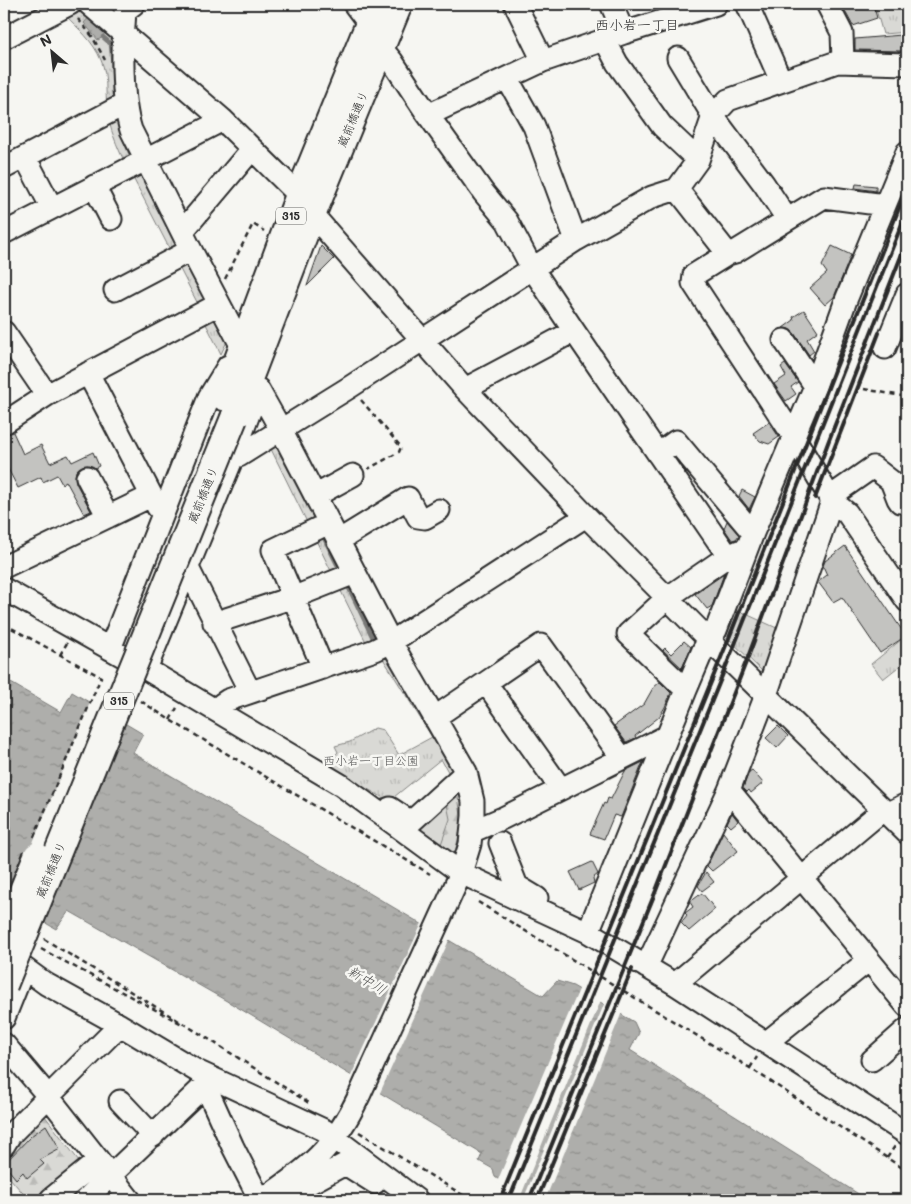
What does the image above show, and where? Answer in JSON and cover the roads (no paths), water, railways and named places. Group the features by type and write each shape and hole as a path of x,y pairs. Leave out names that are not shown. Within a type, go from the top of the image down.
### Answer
{"main road":[{"name":"蔵前橋通り","path":"4,985 226,414 241,349 306,205 382,49 399,4"},
{"name":"蔵前橋通り","path":"4,937 226,414 254,385 306,205 367,10"}],"street":[{"path":"4,38 70,4"},
{"path":"89,4 124,32 223,120 252,149 306,205 465,389 586,516 709,640 907,833"},
{"path":"514,4 543,61"},
{"path":"611,4 617,63 662,126 698,160"},
{"path":"428,115 543,61 716,4"},
{"path":"747,4 781,80"},
{"path":"827,4 842,33 843,61"},
{"path":"110,649 163,518 208,397 231,360 241,349 131,130 127,118 125,104 124,32 128,5"},
{"path":"382,49 483,192 507,221 532,268 658,454 743,546"},
{"path":"678,58 713,116 788,219"},
{"path":"233,457 239,456 350,387 576,240 652,197 677,189 698,160 713,116 728,100 837,62 907,64"},
{"path":"507,78 534,126 576,240"},
{"path":"4,168 125,104"},
{"path":"4,232 223,120"},
{"path":"115,290 186,241 252,149"},
{"path":"581,929 703,650 716,630 743,546 794,437 815,386 846,300 907,152"},
{"path":"25,157 52,208"},
{"path":"94,186 111,219"},
{"path":"677,189 728,254"},
{"path":"885,205 824,197 694,275 693,283 794,437 832,501 848,513 907,601"},
{"path":"886,348 907,294"},
{"path":"4,422 47,395 217,302"},
{"path":"465,389 574,331"},
{"path":"4,332 47,395"},
{"path":"784,340 815,386"},
{"path":"88,373 163,518"},
{"path":"208,1082 233,1147 261,1200 310,1166 340,1131 360,1096 456,884 466,860 472,831 473,801 466,772 390,642 282,430 254,385"},
{"path":"146,670 233,457 254,385"},
{"path":"658,454 676,441 743,546"},
{"path":"646,967 729,790 766,695 832,501 840,490 874,467 891,481 900,502 907,501"},
{"path":"315,496 353,475"},
{"path":"87,477 108,517"},
{"path":"4,567 151,496"},
{"path":"323,668 273,550 334,532 408,498 418,517 425,518 439,510"},
{"path":"217,711 228,700 374,650 390,642 586,516"},
{"path":"686,690 628,634 667,598 743,546"},
{"path":"188,568 250,692"},
{"path":"214,623 293,597 355,573"},
{"path":"4,589 217,711 341,785 456,884 581,929 675,984 767,1042 904,1136"},
{"path":"434,718 540,645 622,758"},
{"path":"486,683 561,789"},
{"path":"472,831 503,818 667,736"},
{"path":"341,785 357,788 411,822 466,772"},
{"path":"729,790 907,1006"},
{"path":"675,984 885,812 907,804"},
{"path":"500,843 517,886 565,914 581,929"},
{"path":"4,956 46,984 120,1025 208,1082 324,1130 340,1131 417,1200"},
{"path":"767,1042 869,960"},
{"path":"4,1018 24,968"},
{"path":"4,1145 10,1135 120,1025"},
{"path":"872,1060 907,1029"},
{"path":"4,1044 48,1096 130,1200"},
{"path":"51,1199 104,1169 153,1136 208,1082"},
{"path":"120,1100 153,1136"},
{"path":"278,1200 309,1193 345,1164 406,1200"},
{"path":"85,1200 104,1169"}],"water":[{"path":"90,16 106,29 103,37 98,40 84,23"},
{"name":"新中川","path":"4,679 61,712 72,692 143,734 133,753 543,996 557,981 573,986 634,1022 639,1033 630,1050 868,1200 527,1200 495,1177 493,1169 479,1161 482,1154 232,1004 69,911 56,929 4,899"}],"waterway":[{"path":"103,37 111,44 113,67"},
{"path":"122,133 131,155"},
{"path":"321,532 341,572"},
{"path":"346,582 373,638"}],"railway":[{"path":"500,1200 729,638 907,188"},
{"path":"509,1200 735,644 907,211"},
{"path":"529,1200 655,893 748,657 829,440 907,241"},
{"path":"815,498 879,333"},
{"path":"537,1200 632,969"}],"district":[{"name":"西小岩一丁目","path":"637,25"}],"park label":[{"name":"西小岩一丁目公園","path":"371,761"}]}
